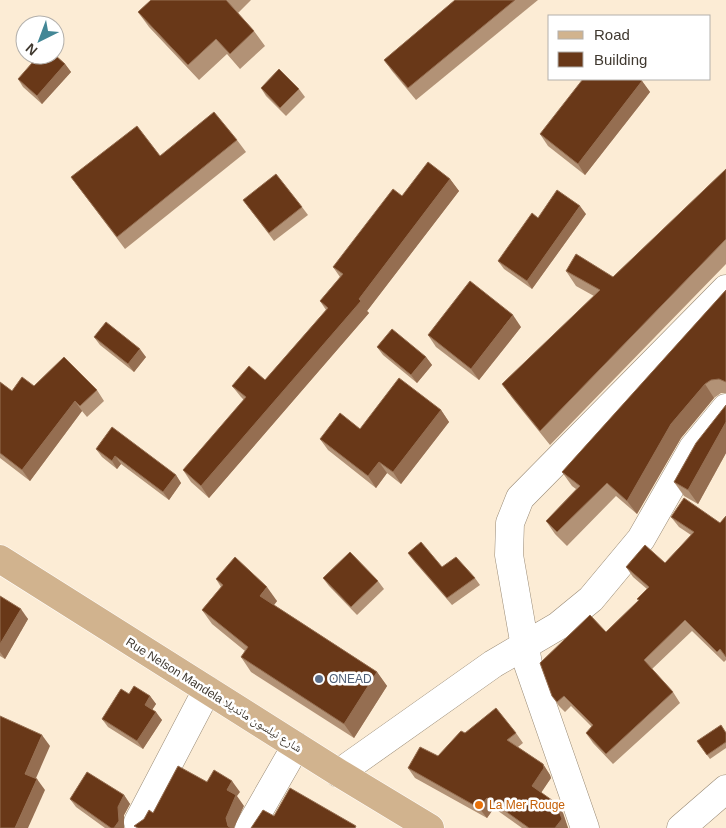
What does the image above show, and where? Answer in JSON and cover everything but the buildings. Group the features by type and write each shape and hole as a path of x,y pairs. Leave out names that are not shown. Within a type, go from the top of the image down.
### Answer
{"main road":[{"name":"Rue Nelson Mandela شارع نيلسون مانديلا","path":"0,559 339,773 430,828"}],"street":[{"path":"585,828 528,664 509,555 510,523 520,498 726,289"},
{"path":"339,773 493,664 558,626 591,600 641,539 693,448 726,408"},
{"path":"138,822 207,690"},
{"path":"249,828 296,746"},
{"path":"681,828 726,789"}],"place":[{"name":"ONEAD","path":"319,679"},
{"name":"La Mer Rouge","path":"479,805"}]}
